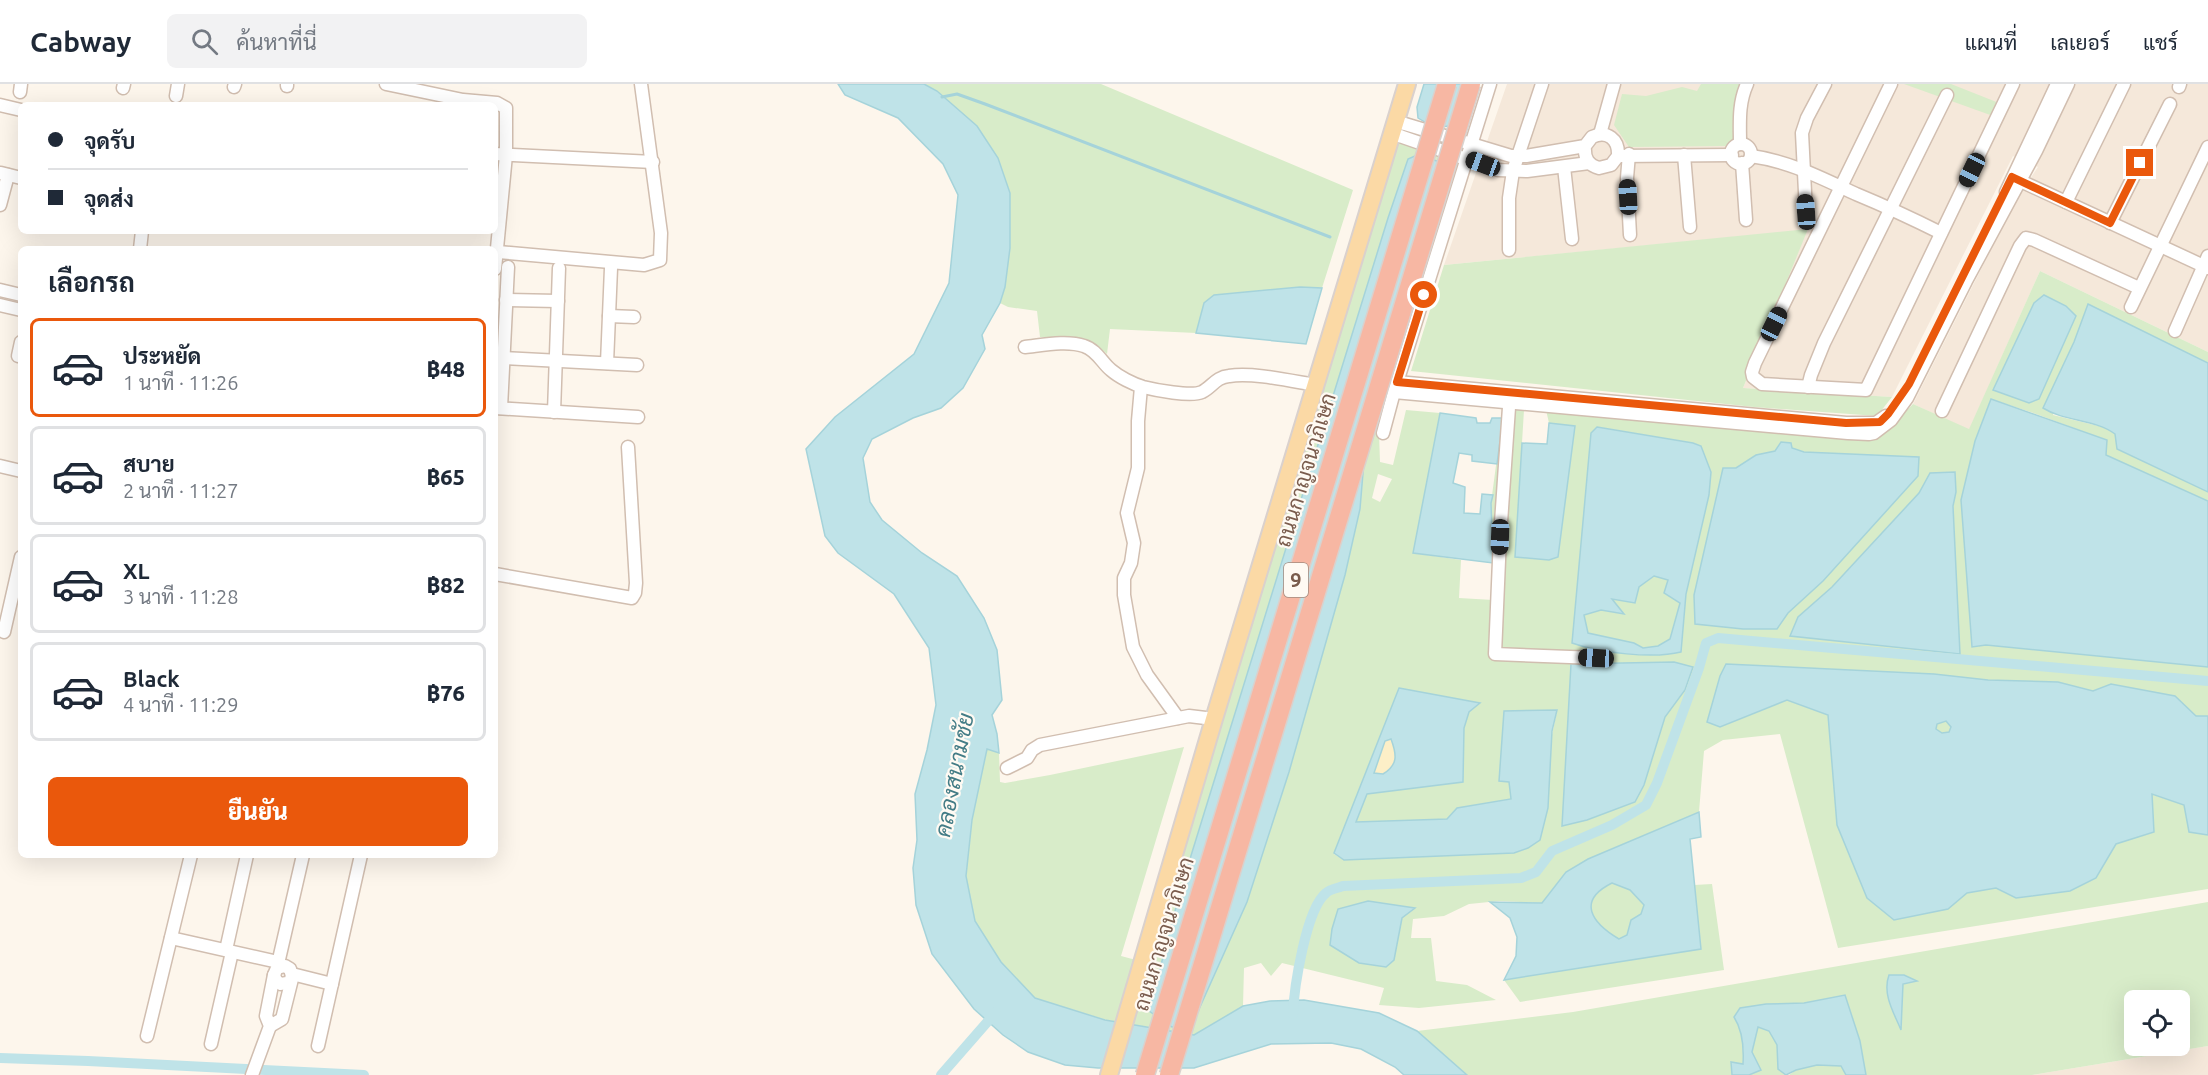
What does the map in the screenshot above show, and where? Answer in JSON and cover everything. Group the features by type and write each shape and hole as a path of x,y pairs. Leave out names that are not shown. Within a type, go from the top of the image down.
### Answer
{"highway":[{"name":"ถนนกาญจนาภิเษก","path":"1145,1075 1447,84"},
{"name":"9","path":"1169,1075 1472,84"}],"main road":[{"path":"1109,1075 1214,719 1407,84"}],"street":[{"path":"387,84 477,102"},
{"path":"498,105 504,106 507,110 501,154 498,252 644,266 655,263 661,256 662,233 642,84"},
{"path":"1383,433 1395,387 1490,84"},
{"path":"1509,250 1509,198 1513,171 1542,84"},
{"path":"1600,134 1614,84"},
{"path":"1740,144 1740,109 1747,84"},
{"path":"1806,212 1802,133 1807,118 1825,84"},
{"path":"1891,84 1752,372 1757,382 1866,390 2013,84"},
{"path":"2016,179 2057,84"},
{"path":"1395,387 1638,409 1846,423 1880,422 1909,384 2068,84"},
{"path":"2066,202 2124,84"},
{"path":"1808,387 1810,375 1824,343 1947,94"},
{"path":"2110,223 2170,104"},
{"path":"0,105 18,109"},
{"path":"1393,127 1519,156 1585,146"},
{"path":"1393,127 1498,170 1513,171 1589,163"},
{"path":"1630,235 1627,178 1623,155 1609,135 1600,134 1592,137 1585,146 1586,158 1589,163 1599,168 1611,165 1623,155 1732,155"},
{"path":"1746,220 1746,160 1747,146 1740,144 1734,148 1732,155 1735,161 1746,160 1803,170 1890,207 1941,233"},
{"path":"2131,307 2208,147"},
{"path":"501,154 653,162"},
{"path":"1684,155 1690,227"},
{"path":"1564,167 1572,239"},
{"path":"0,205 4,174"},
{"path":"2016,179 2110,223 2206,263 2175,331"},
{"path":"1942,411 2020,246 2026,238 2139,288"},
{"path":"508,267 504,358 498,408 638,417"},
{"path":"554,412 559,268"},
{"path":"607,363 611,268"},
{"path":"0,290 18,294"},
{"path":"506,300 558,301"},
{"path":"0,305 18,309"},
{"path":"609,316 634,317"},
{"path":"1025,347 1056,344 1084,345 1092,349 1110,370 1141,387 1198,394 1208,389 1221,377 1235,375 1315,385"},
{"path":"504,358 637,365"},
{"path":"1141,387 1138,468 1128,513 1134,543 1131,563 1124,578 1124,595 1133,647 1147,675 1178,718"},
{"path":"1510,397 1495,654 1596,658"},
{"path":"498,575 633,598 636,583 627,447"},
{"path":"0,466 18,470"},
{"path":"4,632 18,570"},
{"path":"1007,768 1027,758 1032,750 1040,745 1193,715 1214,719"},
{"path":"147,1036 190,858"},
{"path":"211,1044 246,858"},
{"path":"252,1075 270,1026 266,1016 302,858"},
{"path":"318,1046 360,858"},
{"path":"171,938 229,951 277,968"},
{"path":"277,968 276,981 281,984 287,984 292,976"},
{"path":"292,976 332,984"},
{"path":"270,1026 282,1019 292,976"}],"shaded area":[{"path":"1507,84 2208,84 2208,352 2040,271 1969,430 1913,404 2016,200 2038,167 2013,156 1892,397 1743,388 1807,230 1444,265"},
{"path":"2208,1046 2208,1075 2032,1075 2147,1056 2190,1056 2190,1049"}],"green space":[{"path":"924,84 1101,84 1353,190 1322,288 1300,287 1214,295 1204,303 1196,333 1110,329 1107,354 1093,344 1040,337 1037,311 1008,307 1000,303 1005,287 1010,248 1010,193 998,158 937,91"},
{"path":"1701,84 1742,84 1735,139 1729,146 1629,147 1614,125 1622,94 1646,96 1682,87 1697,91"},
{"path":"1904,84 1951,84 1999,103 1993,116"},
{"path":"1405,142 1460,162 1417,296 1379,433 1380,462 1393,465 1406,410 1440,413 1414,553 1461,560 1459,598 1493,600 1491,503 1504,405 1524,410 1515,557 1575,426 1549,423 1546,410 1740,427 1884,434 1913,404 1969,429 2040,271 2208,352 2208,363 2088,305 2074,342 2053,415 2107,428 2115,434 2117,449 2208,492 2208,501 2106,455 2106,440 1991,399 1975,441 1973,647 1986,645 2208,667 2208,716 2196,716 2175,696 2111,684 2094,691 2058,682 1726,664 1720,727 1787,700 1828,715 1837,825 1948,909 1967,893 1996,888 2016,898 2070,891 2096,878 2115,844 2154,832 2151,794 2184,805 2189,832 2208,835 2208,889 1838,948 1780,734 1723,740 1704,751 1699,812 1588,859 1566,872 1542,903 1499,901 1469,904 1444,916 1413,919 1411,938 1431,938 1436,981 1467,985 1496,1000 1419,1008 1379,1005 1384,988 1282,963 1271,976 1261,963 1244,968 1243,1006 1194,1035 1106,1020 1035,998 1001,962 975,921 966,876 972,820 987,749 999,753 1000,782 1005,783 1184,747 1121,956 1136,960 1396,143","holes":["1598,427 1701,446 1711,472 1709,495 1686,594 1681,652 1642,655 1584,647 1573,643","1930,473 1956,492 1953,506 1798,617 1832,587 1919,493","1378,474 1392,479 1380,502 1372,498","1572,664 1685,690 1665,717 1644,785 1587,820 1562,826","1399,689 1479,703 1469,712 1464,728 1463,782 1367,794 1356,822 1447,819 1457,808 1511,799 1509,782 1499,781 1557,711 1528,848 1514,853 1344,860 1334,854","1414,908 1402,918 1398,937 1359,963 1330,945"]},
{"path":"1808,229 1743,388 1892,397 1877,416 1754,407 1411,371 1444,265"},
{"path":"1654,576 1668,580 1680,603 1670,639 1658,646 1643,648 1634,643 1588,633 1584,615 1601,610 1623,614 1612,599 1635,603 1639,587"},
{"path":"1946,721 1951,727 1949,732 1942,733 1936,729 1937,724"},
{"path":"1612,883 1630,890 1644,905 1641,914 1631,920 1627,935 1619,940 1595,919 1591,904 1601,890"},
{"path":"1712,884 1724,970 1520,1002 1504,980 1701,949 1694,885"},
{"path":"2208,902 2208,1046 2190,1049 2190,990 2124,990 2124,1056 2147,1056 2032,1075 1866,1075 1860,1041 1845,995 1804,1003 1766,1004 1740,1008 1734,1017 1742,1040 1743,1065 1731,1062 1732,1075 1467,1075 1417,1031 1573,1012","holes":["1889,975 1916,981 1903,984 1901,1028"]},
{"path":"1758,1027 1769,1030 1777,1045 1778,1068 1786,1075 1749,1075 1761,1070 1752,1052"},
{"path":"1817,1065 1841,1066 1846,1075 1789,1075 1796,1070"}],"sand":[{"path":"1391,739 1395,755 1394,763 1383,775 1374,773 1385,741"}],"water":[{"name":"คลองสนามชัย","path":"838,84 924,84 937,91 977,126 998,158 1010,193 1010,248 1005,287 1000,303 982,335 985,349 963,388 941,408 913,418 872,439 863,458 870,502 882,520 922,553 957,576 984,618 997,650 1002,700 992,715 999,753 987,749 972,820 966,876 975,921 1001,962 1035,998 1105,1020 1194,1035 1243,1006 1270,1001 1304,1000 1379,1013 1417,1031 1467,1075 1404,1075 1395,1067 1361,1049 1331,1043 1271,1044 1194,1068 1098,1068 1065,1065 1028,1052 1003,1035 974,1009 932,954 916,905 913,868 917,840 915,794 936,705 929,648 894,594 838,553 825,536 806,449 835,417 914,354 949,283 958,195 943,164 898,118 845,95"},
{"path":"1424,84 1478,84 1466,121 1442,127 1430,125 1418,118 1417,107"},
{"path":"1417,155 1437,161 1454,170 1365,449 1360,509 1345,575 1289,772 1247,902 1191,1027 1172,1027 1149,1011 1181,888 1388,218 1408,159"},
{"path":"1300,287 1322,288 1306,344 1196,333 1204,303 1214,295"},
{"path":"2044,295 2066,306 2076,316 2039,399 2029,403 1993,390 2034,303"},
{"path":"2088,304 2208,363 2208,492 2117,449 2115,434 2107,429 2061,416 2043,408 2074,342"},
{"path":"1991,399 2107,440 2106,455 2208,501 2208,667 1986,645 1972,647 1961,500 1975,441"},
{"path":"1440,413 1476,418 1477,423 1490,423 1492,418 1503,418 1497,464 1472,461 1472,455 1459,453 1453,483 1465,487 1464,513 1480,514 1482,494 1493,495 1491,503 1493,563 1413,553"},
{"path":"1549,423 1575,426 1558,557 1549,560 1515,557 1522,443 1547,444"},
{"path":"1597,427 1701,446 1711,472 1709,495 1686,594 1681,652 1656,655 1627,654 1597,650 1572,643 1591,433","holes":["1654,576 1668,580 1664,593 1680,603 1670,639 1658,646 1643,648 1634,643 1588,633 1584,615 1601,610 1624,614 1612,599 1635,603 1639,587"]},
{"path":"1781,442 1791,443 1792,448 1804,452 1919,457 1918,476 1823,581 1788,613 1777,629 1743,629 1695,624 1694,595 1723,468 1736,468 1756,455 1775,451"},
{"path":"1955,472 1956,492 1953,506 1960,654 1790,636 1798,617 1832,587 1919,493 1930,473"},
{"path":"1674,662 1693,667 1685,690 1665,717 1644,785 1635,802 1587,820 1562,826 1571,664"},
{"path":"1726,664 2058,682 2093,691 2111,684 2175,696 2196,716 2208,716 2208,835 2189,832 2184,805 2152,794 2154,832 2116,844 2096,878 2070,891 2016,898 1996,888 1967,893 1948,909 1894,920 1867,898 1837,825 1828,715 1787,700 1720,727 1707,722 1720,676","holes":["1946,721 1951,727 1949,732 1942,733 1936,729 1937,724"]},
{"path":"1399,688 1480,703 1469,712 1464,728 1463,782 1367,794 1356,822 1447,819 1457,808 1511,799 1509,782 1499,781 1504,711 1557,710 1552,731 1548,808 1540,840 1528,848 1514,853 1344,860 1334,853","holes":["1391,739 1394,763 1383,774 1374,773 1385,741"]},
{"path":"1699,812 1701,837 1690,839 1701,949 1504,980 1516,956 1517,937 1510,918 1490,902 1542,903 1566,872 1588,859","holes":["1612,883 1630,890 1644,905 1641,914 1631,920 1627,935 1619,939 1595,919 1591,904 1594,897"]},
{"path":"1368,901 1415,908 1402,918 1394,960 1386,967 1359,963 1330,945 1338,909"},
{"path":"1889,975 1904,975 1917,981 1903,984 1901,1030 1888,996"},
{"path":"1845,995 1860,1041 1866,1075 1846,1075 1841,1066 1817,1065 1786,1075 1778,1069 1777,1045 1769,1031 1758,1027 1752,1052 1761,1070 1749,1075 1732,1075 1731,1062 1743,1064 1742,1040 1734,1017 1740,1008 1766,1004 1804,1003"}],"waterway":[{"path":"942,97 957,94 985,104 1330,237"},
{"path":"1293,1014 1307,931 1319,902 1328,892 1343,886 1521,878 1536,872 1552,851 1612,825 1646,805 1657,783 1706,643 1718,638 2208,681"},
{"path":"941,1075 996,1012"},
{"path":"0,1058 364,1075"}],"route":[{"path":"1424,295 1397,382 1846,423 1876,423 1888,414 1903,395 2012,177 2110,223 2140,163"}]}
